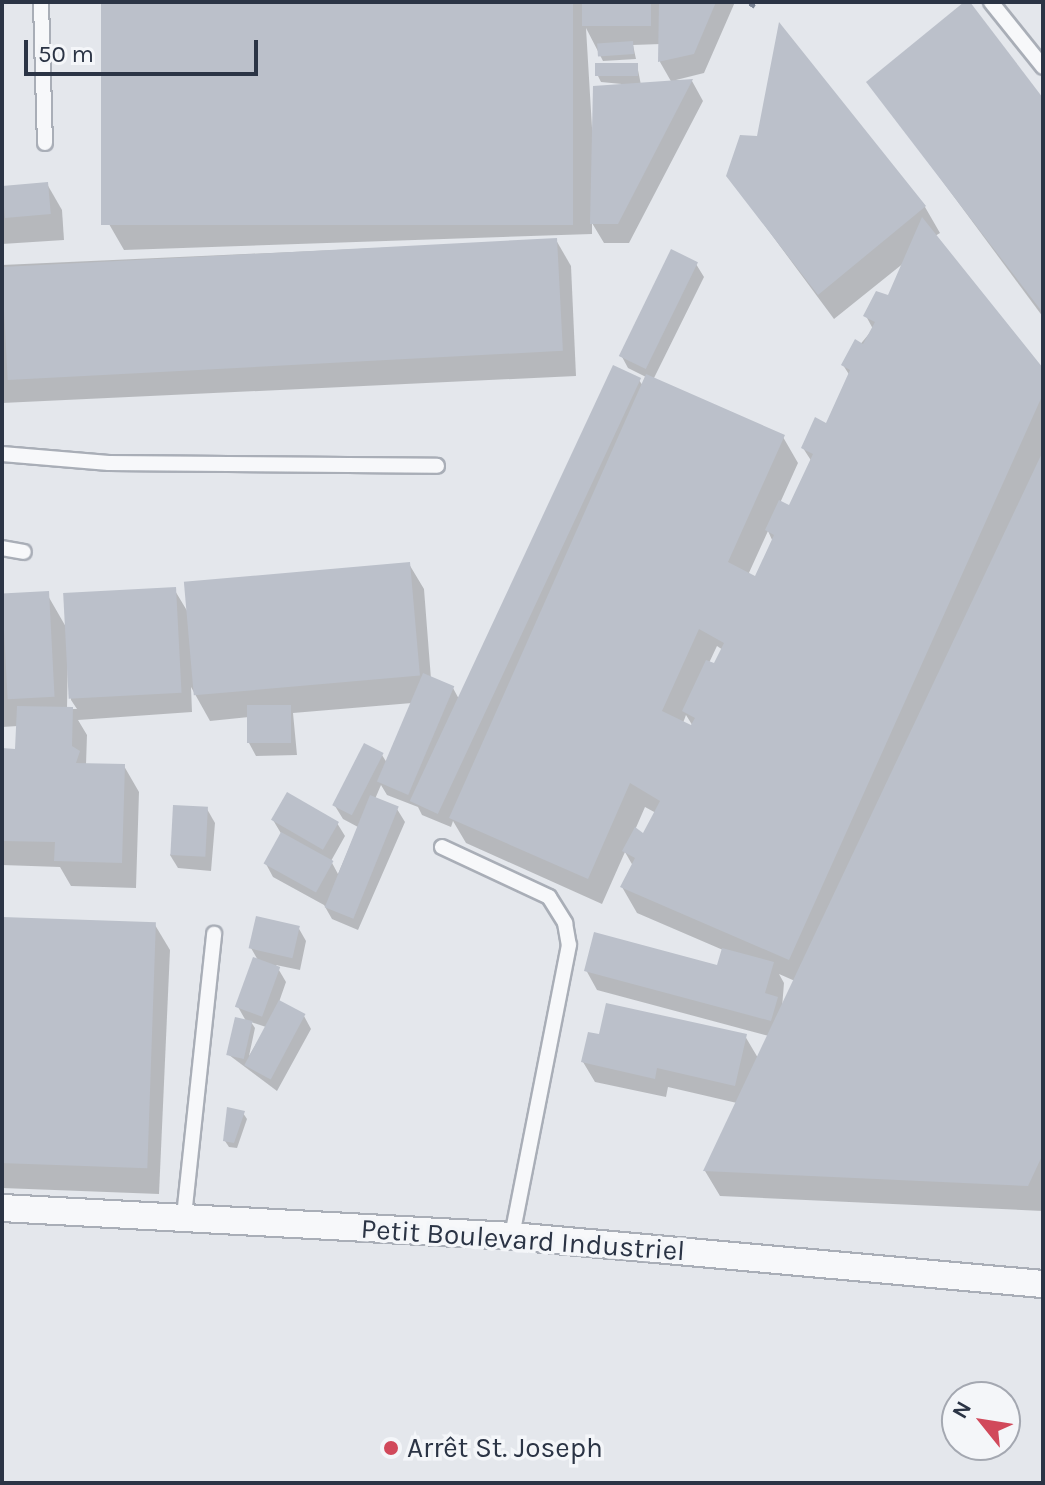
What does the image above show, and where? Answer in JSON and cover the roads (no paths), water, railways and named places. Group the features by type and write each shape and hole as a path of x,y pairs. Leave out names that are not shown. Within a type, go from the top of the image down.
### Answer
{"street":[{"name":"Petit Boulevard Industriel","path":"2,1208 512,1236 1043,1284"}],"lane":[{"path":"41,2 45,143"},
{"path":"991,2 1043,67"},
{"path":"2,454 109,463 437,466"},
{"path":"2,548 24,552"},
{"path":"442,847 549,897 565,923 569,945 512,1236"},
{"path":"184,1216 214,934"}],"railway":[{"path":"751,7 754,2"}],"place":[{"name":"Arrêt St. Joseph","path":"391,1448"}]}
